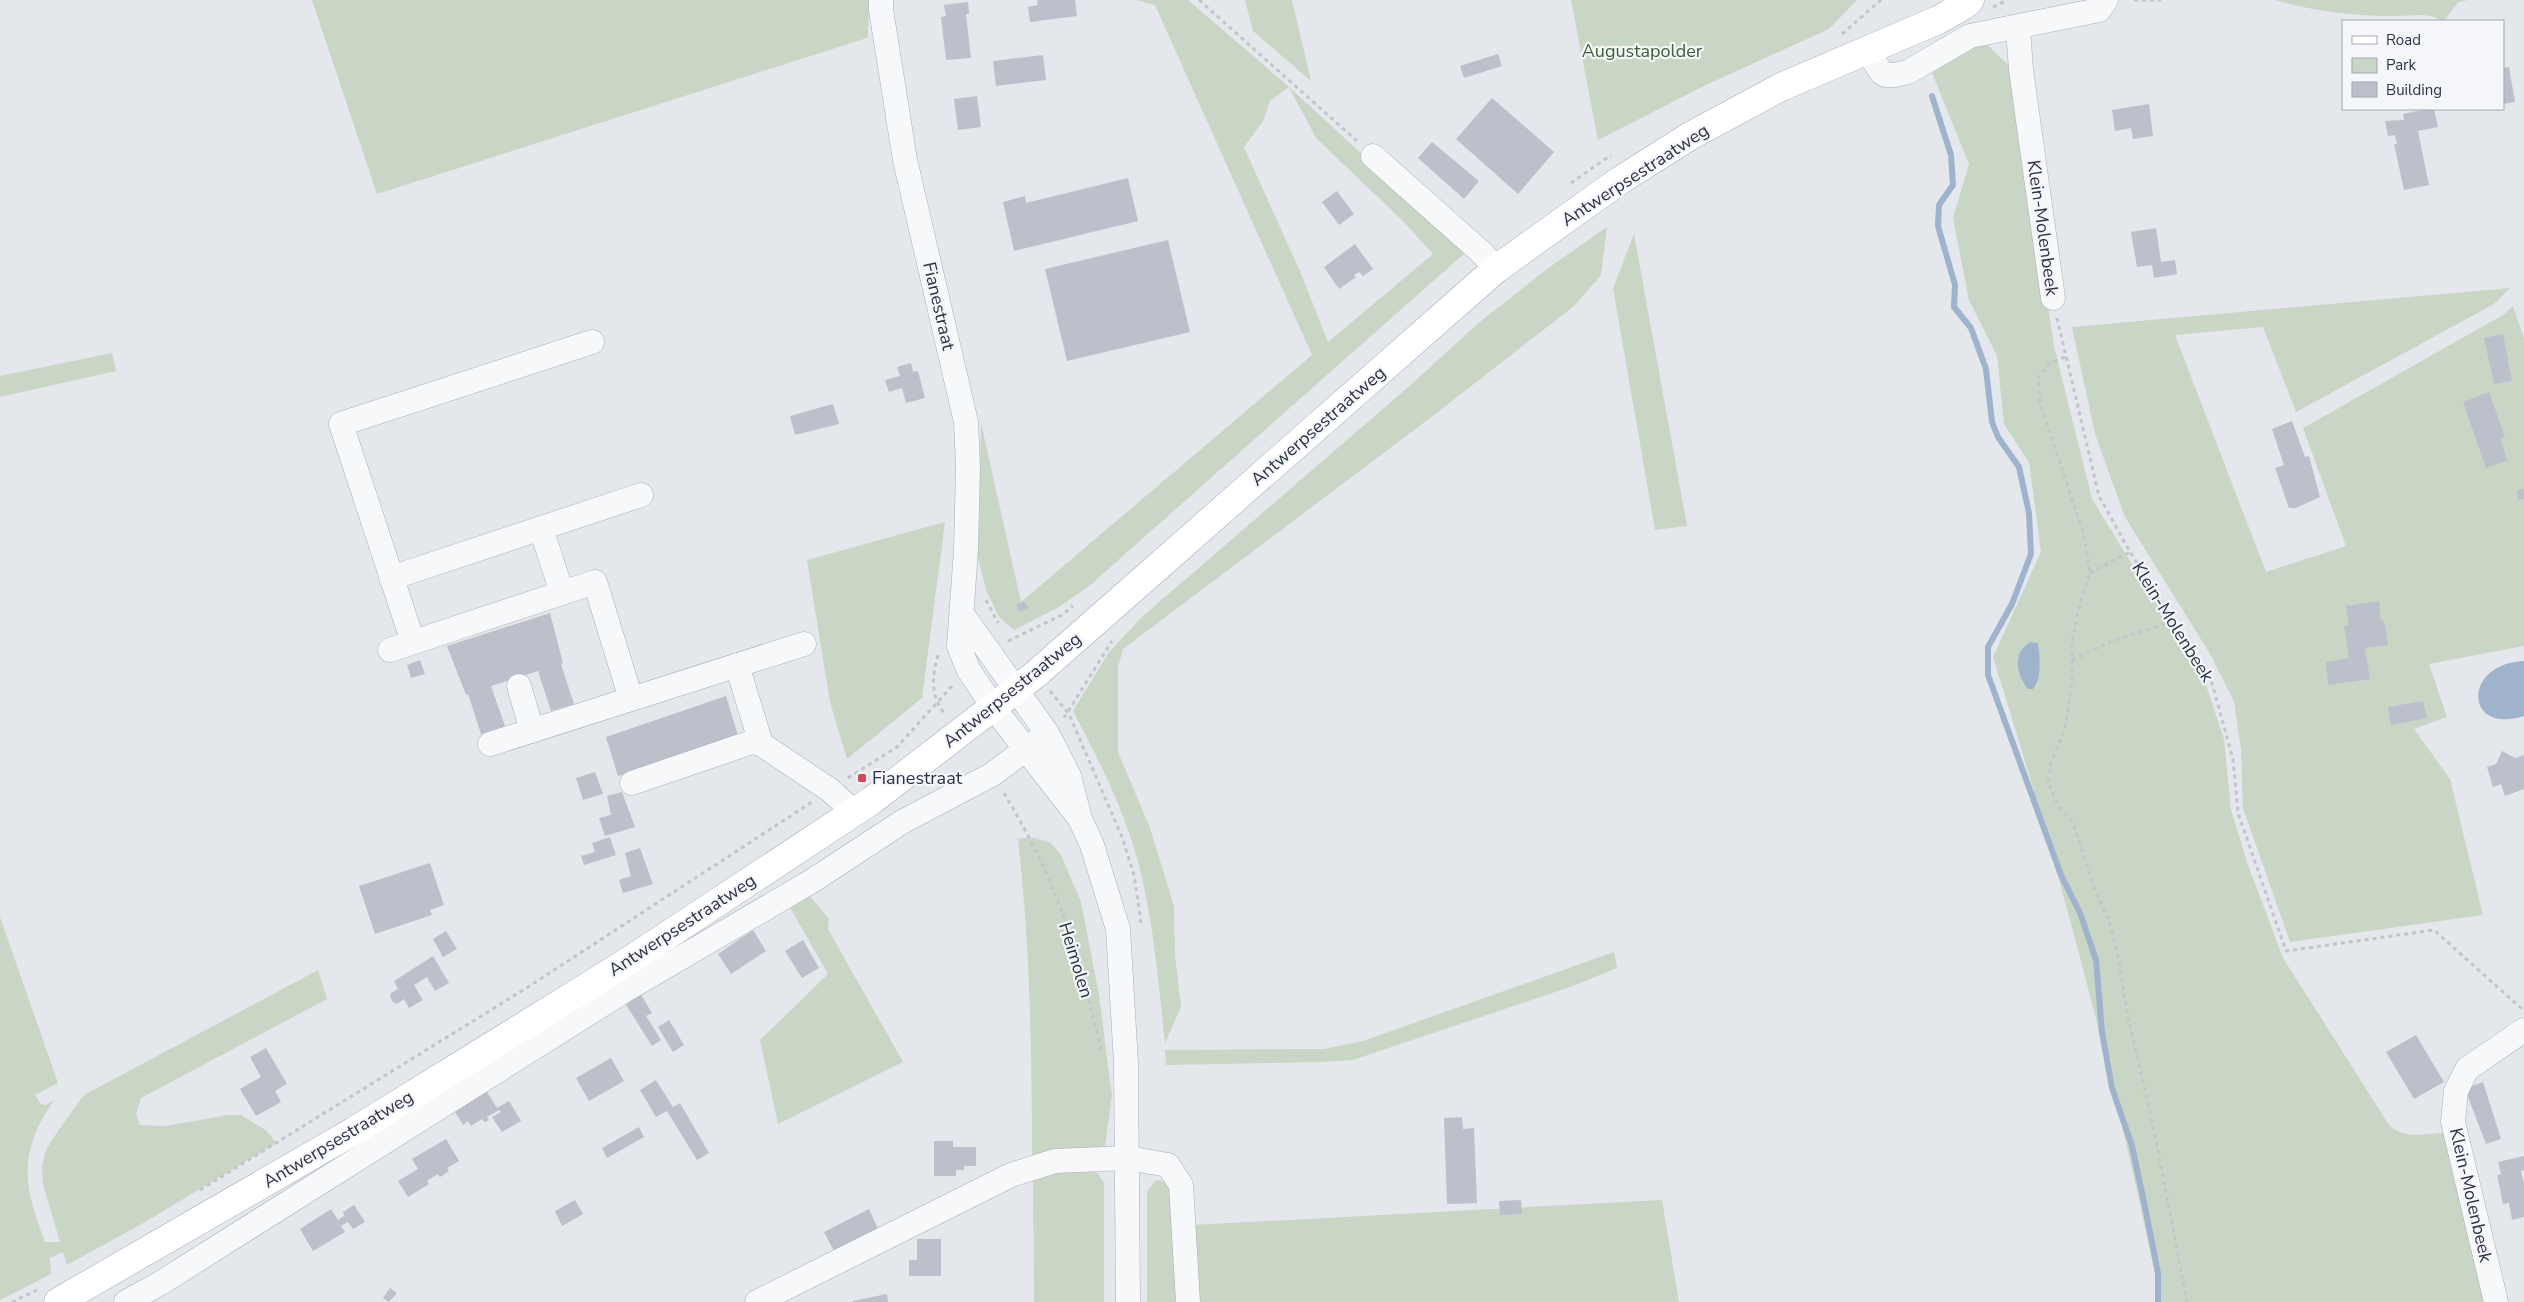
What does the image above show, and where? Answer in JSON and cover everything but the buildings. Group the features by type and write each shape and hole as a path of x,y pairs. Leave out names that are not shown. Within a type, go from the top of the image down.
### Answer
{"main road":[{"name":"Antwerpsestraatweg","path":"1912,31 1940,0"},
{"name":"Antwerpsestraatweg","path":"49,1295 354,1131 621,966 854,812 1017,689 1496,269 1619,181 1690,136 1781,87 1938,20 1963,6 1978,5"}],"street":[{"name":"Fianestraat","path":"881,0 905,160 966,422 968,466 959,646 968,670 993,707"},
{"path":"1867,50 1880,72 1885,75 1895,76 1908,72 1970,36 2018,28 2099,10 2106,0"},
{"name":"Klein-Molenbeek","path":"2018,28 2021,70 2053,298"},
{"path":"1373,156 1482,253 1496,269"},
{"path":"413,642 341,424 592,342"},
{"path":"391,578 641,495"},
{"path":"541,528 562,593"},
{"path":"390,650 595,582 631,699"},
{"path":"962,614 989,655 1017,689"},
{"path":"490,744 804,644"},
{"path":"737,666 761,744"},
{"path":"519,686 532,730"},
{"name":"Heimolen","path":"1017,689 1047,733 1069,776 1080,819 1092,846 1118,929 1126,1063 1128,1302"},
{"name":"Heimolen","path":"993,707 1080,819"},
{"name":"Antwerpsestraatweg","path":"126,1302 159,1284 624,991 812,881 902,822 994,774 1047,733"},
{"path":"632,783 752,742 761,744 830,790 854,812"},
{"name":"Klein-Molenbeek","path":"2496,1302 2453,1122 2456,1091 2467,1069 2524,1030"},
{"path":"757,1302 1012,1175 1055,1161 1127,1158 1168,1165 1181,1185 1188,1302"}],"path":[{"path":"1199,0 1320,106 1373,156"},
{"path":"1978,5 2008,0"},
{"path":"2134,0 2161,0"},
{"name":"Klein-Molenbeek","path":"2053,298 2065,357 2099,496 2130,552 2212,682 2233,759 2238,813 2286,951 2434,930 2524,1010"},
{"path":"2065,357 2048,364 2038,378 2040,403 2084,535 2090,573 2080,602 2072,643 2072,681 2065,728 2050,763 2048,782 2059,807 2073,822 2092,885 2109,921 2154,1130 2187,1302"},
{"path":"2090,573 2130,552"},
{"path":"2072,660 2110,642 2174,621"},
{"name":"Antwerpsestraatweg","path":"1068,714 1116,635"},
{"name":"Antwerpsestraatweg","path":"192,1195 528,987 897,746 936,703"},
{"name":"Heimolen","path":"994,774 1031,840 1057,899 1084,981 1102,1055"},
{"path":"12,1302 49,1295"}],"green space":[{"path":"312,0 869,0 868,34 867,38 377,194"},
{"path":"1136,0 1188,0 1289,87 1467,251 1089,586 1059,607 1014,630 999,617 986,590 977,553 981,423 1021,602 1312,355 1155,5","holes":["1289,87 1316,138 1405,223 1433,254 1328,342 1302,276 1244,147 1263,121 1270,101"]},
{"path":"1245,0 1292,0 1311,81 1253,31"},
{"name":"Augustapolder","path":"1571,0 1857,0 1829,29 1708,84 1598,140"},
{"path":"2276,0 2468,0 2458,2 2445,20 2439,20 2426,15 2384,16 2353,14 2289,4"},
{"path":"1983,41 2012,68 2054,346 2092,499 2206,685 2224,739 2231,810 2248,865 2283,958 2389,1125 2402,1133 2417,1135 2449,1132 2487,1302 2161,1302 2144,1220 2085,977 2018,737 1993,657 2041,552 2029,462 2004,424 1997,356 1969,300 1953,218 1969,164 1932,73"},
{"path":"1607,227 1601,275 1574,306 1434,415 1123,649 1118,667 1118,752 1150,828 1174,906 1175,955 1181,1007 1165,1043 1151,922 1135,851 1115,797 1073,711 1109,652 1143,616 1413,383 1476,325 1547,269"},
{"path":"1634,234 1687,526 1655,530 1613,288"},
{"path":"2510,288 2494,304 2296,412 2263,327 2175,335 2266,572 2346,546 2303,428 2503,315 2513,306 2524,338 2524,646 2429,664 2447,717 2414,729 2450,779 2483,915 2290,942 2243,808 2241,750 2234,701 2210,654 2125,517 2095,434 2072,327"},
{"path":"112,353 116,371 0,397 0,376"},
{"path":"945,522 922,698 847,759 830,702 807,560"},
{"path":"1035,838 1051,843 1061,855 1081,902 1099,995 1112,1096 1105,1146 1042,1154 1032,1158 1030,999 1018,839"},
{"path":"807,893 829,919 828,929 903,1062 778,1124 760,1040 828,974 787,902"},
{"path":"0,917 58,1083 35,1095 41,1104 46,1105 54,1100 42,1119 34,1137 28,1170 32,1203 45,1242 60,1242 43,1184 42,1166 45,1153 51,1141 86,1094 318,970 327,999 141,1098 136,1114 140,1125 166,1126 228,1115 241,1115 267,1131 276,1143 147,1221 67,1265 63,1252 50,1258 51,1274 0,1300"},
{"path":"1614,952 1617,968 1570,987 1353,1060 1166,1065 1165,1050 1324,1049 1363,1041"},
{"path":"1096,1171 1104,1183 1104,1302 1034,1302 1033,1175"},
{"path":"1156,1180 1167,1182 1171,1194 1176,1302 1147,1302 1147,1192"},
{"path":"1662,1200 1679,1302 1196,1302 1193,1225"}],"water":[{"path":"2031,642 2038,643 2040,667 2036,684 2033,689 2028,689 2021,677 2018,664 2021,651"},
{"path":"2524,661 2524,716 2504,719 2490,716 2481,707 2478,696 2481,684 2490,673 2504,665"}],"waterway":[{"path":"1932,96 1951,155 1953,185 1939,205 1938,226 1955,285 1954,307 1971,328 1986,369 1992,422 1998,437 2019,467 2029,513 2031,554 2012,604 1988,647 1988,675 2061,875 2080,913 2096,960 2102,1032 2112,1088 2132,1146 2158,1273 2158,1302"}],"place":[{"name":"Fianestraat","path":"862,778"}]}
